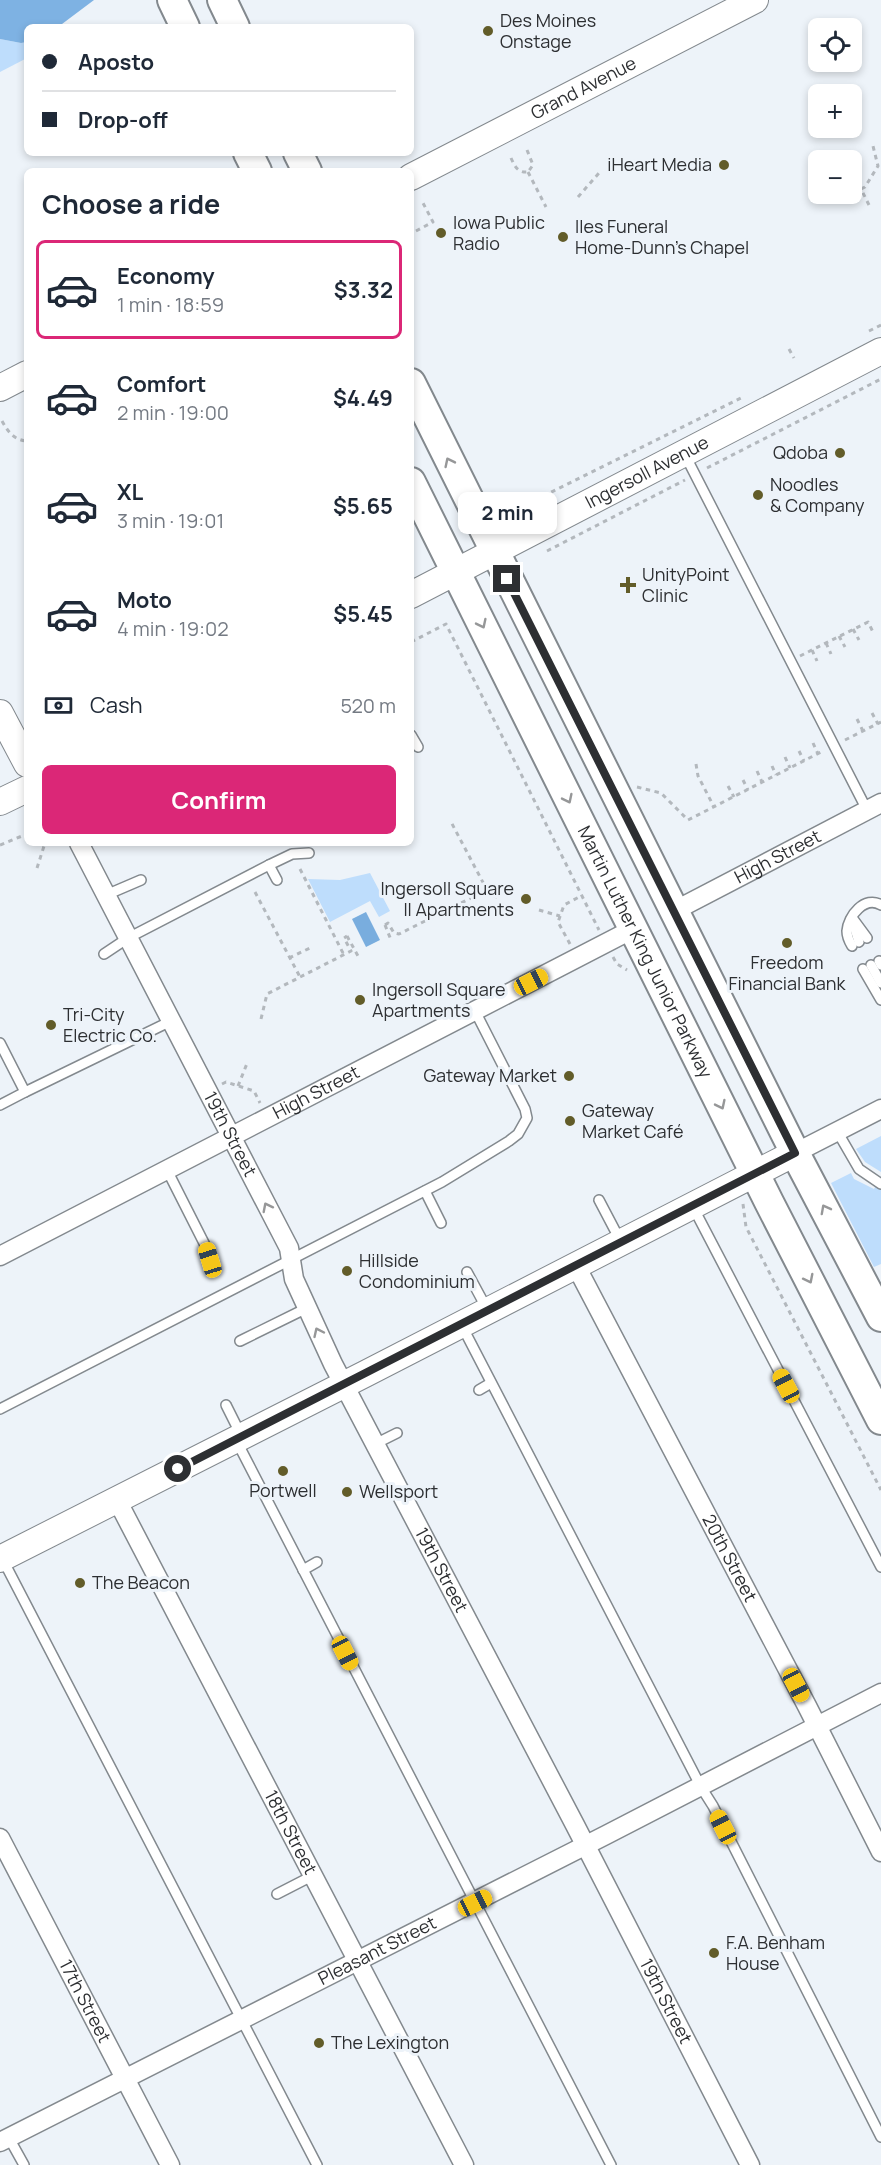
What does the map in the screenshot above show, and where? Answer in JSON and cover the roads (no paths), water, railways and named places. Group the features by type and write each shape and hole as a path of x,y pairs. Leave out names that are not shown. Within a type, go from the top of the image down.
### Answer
{"main road":[{"path":"172,0 184,24"},
{"path":"222,0 234,24"},
{"name":"Grand Avenue","path":"414,175 755,0"},
{"name":"Ingersoll Avenue","path":"414,593 881,351"},
{"path":"0,388 24,376"},
{"path":"414,389 795,1153 881,1317"},
{"name":"Martin Luther King Junior Parkway","path":"414,488 755,1173 881,1420"},
{"path":"0,713 24,758"},
{"path":"0,802 24,790"},
{"path":"1,1558 795,1153"}],"street":[{"name":"High Street","path":"674,911 874,806"},
{"name":"19th Street","path":"81,846 289,1248 294,1279 344,1385 586,1846 750,2165"},
{"name":"High Street","path":"0,1256 633,929"},
{"path":"795,1153 881,1109"},
{"name":"20th Street","path":"576,1266 881,1852"},
{"name":"18th Street","path":"117,1500 464,2165"},
{"name":"Pleasant Street","path":"4,2140 475,1903 881,1693"},
{"name":"17th Street","path":"0,1838 170,2165"}],"lane":[{"path":"684,453 834,746 874,806"},
{"path":"414,740 418,747"},
{"path":"104,954 128,938 269,865 292,854 309,853"},
{"path":"269,865 278,880"},
{"path":"106,895 141,880"},
{"path":"852,917 859,942 848,938 847,928 852,917 861,906 869,902 877,902 881,905"},
{"path":"873,965 881,983"},
{"path":"873,965 881,1000"},
{"path":"0,1409 424,1191 518,1134 527,1118 525,1109 476,1011"},
{"path":"0,1105 171,1021"},
{"path":"0,1043 25,1092"},
{"path":"837,1131 859,1169 881,1184"},
{"path":"167,1170 206,1245 210,1260"},
{"path":"424,1191 441,1223"},
{"path":"599,1200 621,1242"},
{"path":"692,1206 881,1567"},
{"path":"467,1272 488,1311"},
{"path":"240,1341 307,1308"},
{"path":"461,1325 700,1787 713,1806 881,2137"},
{"path":"479,1389 491,1383"},
{"path":"226,1405 239,1438 303,1570 611,2165"},
{"path":"375,1444 397,1432"},
{"path":"1,1558 316,2165"},
{"path":"303,1570 317,1562"},
{"path":"277,1894 314,1875"},
{"path":"197,1935 206,1930"},
{"path":"4,2140 24,2165"}],"place":[{"name":"Des Moines Onstage","path":"488,31"},
{"name":"iHeart Media","path":"724,165"},
{"name":"Iowa Public Radio","path":"441,233"},
{"name":"Iles Funeral Home-Dunn's Chapel","path":"563,237"},
{"name":"Qdoba","path":"840,453"},
{"name":"Noodles & Company","path":"758,495"},
{"name":"UnityPoint Clinic","path":"628,585"},
{"name":"Ingersoll Square II Apartments","path":"526,899"},
{"name":"Freedom Financial Bank","path":"787,943"},
{"name":"Ingersoll Square Apartments","path":"360,1000"},
{"name":"Tri-City Electric Co.","path":"51,1025"},
{"name":"Gateway Market","path":"569,1076"},
{"name":"Gateway Market Café","path":"570,1121"},
{"name":"Hillside Condominium","path":"347,1271"},
{"name":"Portwell","path":"283,1471"},
{"name":"Wellsport","path":"347,1492"},
{"name":"The Beacon","path":"80,1583"},
{"name":"F.A. Benham House","path":"714,1953"},
{"name":"The Lexington","path":"319,2043"}]}
